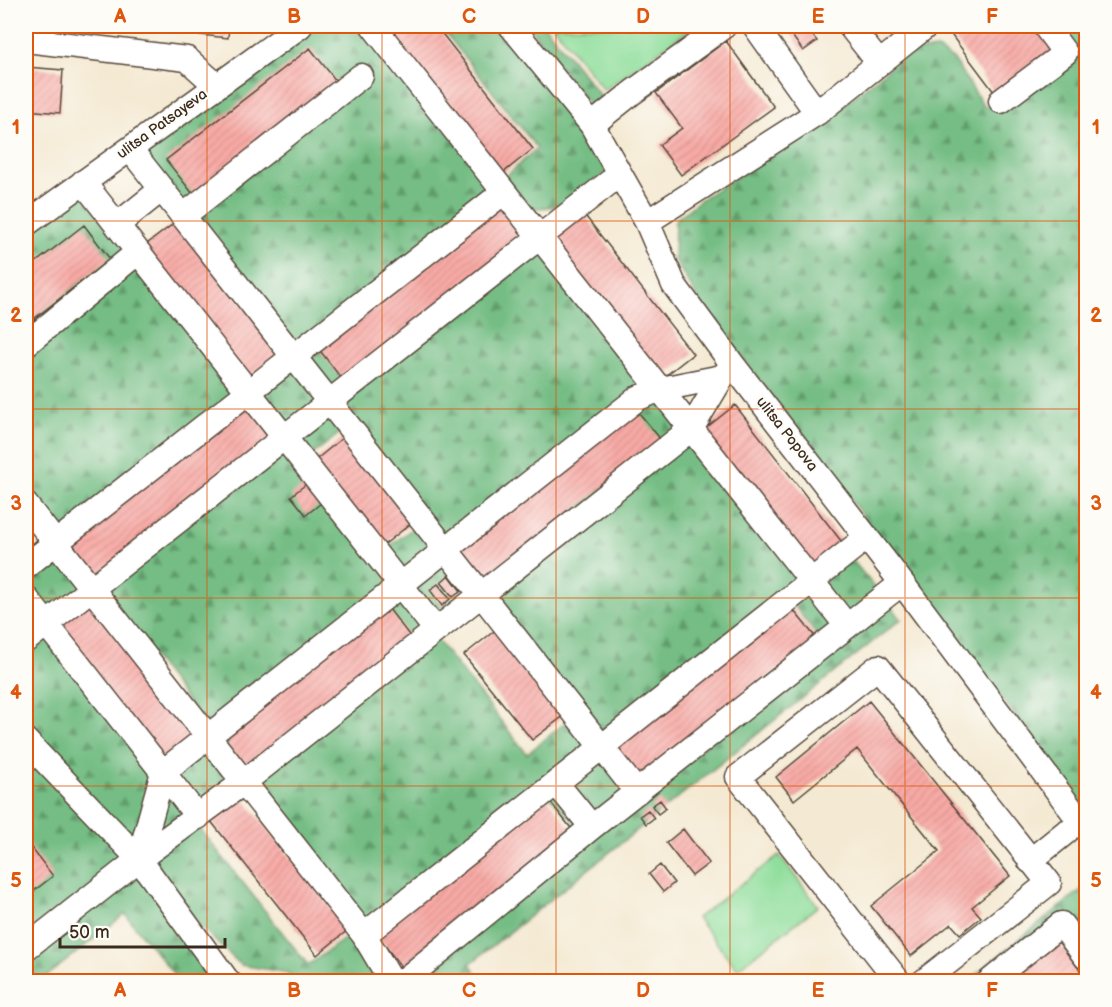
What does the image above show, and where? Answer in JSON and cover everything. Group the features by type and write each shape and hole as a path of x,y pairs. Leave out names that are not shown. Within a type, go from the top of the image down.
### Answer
{"street":[{"name":"ulitsa Patsayeva","path":"26,224 300,26"},
{"path":"373,26 847,626"},
{"name":"ulitsa Popova","path":"511,26 592,125 647,222 674,285 728,371 867,537 902,583 1076,831"},
{"path":"598,120 723,26"},
{"path":"755,26 817,113"},
{"path":"850,26 879,63"},
{"path":"647,222 817,113 926,26"},
{"path":"1001,101 1065,53 1045,26"},
{"path":"26,40 188,59 216,85"},
{"path":"183,216 361,76"},
{"path":"130,149 637,792"},
{"path":"26,640 45,622 620,174"},
{"path":"83,183 436,630"},
{"path":"117,225 162,189"},
{"path":"26,566 504,192"},
{"path":"26,344 138,252"},
{"path":"139,859 162,772 638,398 728,371"},
{"path":"26,948 139,859 244,782 691,429 728,371"},
{"path":"26,505 364,935 392,981"},
{"path":"364,935 867,537"},
{"path":"402,981 592,827 902,583"},
{"path":"26,598 198,817"},
{"path":"899,981 738,777 878,667 1049,883 923,981"},
{"path":"26,741 139,859 229,981"},
{"path":"556,783 592,827"},
{"path":"1030,861 1076,831"},
{"path":"988,981 1062,924 1086,957"}],"green space":[{"path":"309,26 363,26 812,585 848,555 882,596 822,642 792,603 606,747 141,151"},
{"path":"440,26 506,26 610,167 574,205 529,209 501,181 537,148"},
{"path":"528,26 545,26 602,98 591,107"},
{"path":"553,26 694,26 604,90"},
{"path":"1058,26 1086,26 1086,809 700,302 674,259 675,220 704,197 812,131 909,52 937,49 953,59 984,106 1007,103"},
{"path":"82,191 527,754 572,717 629,791 581,830 539,786 361,923 26,495 26,232"},
{"path":"287,354 345,429 307,459 247,383"},
{"path":"418,524 474,594 438,623 381,553"},
{"path":"55,552 84,587 46,616 26,590 26,575"},
{"path":"887,600 901,619 470,964 483,981 411,982"},
{"path":"26,609 308,965 354,932 385,981 296,981 288,973 241,965 189,916 26,731"},
{"path":"207,745 236,782 200,808 171,772"},
{"path":"26,748 134,859 26,943"},
{"path":"779,855 818,906 737,969 697,918"},
{"path":"137,867 220,981 179,981 125,914 41,981 26,982 26,954"},
{"path":"1086,886 1086,950 1063,920 984,981 966,982"}],"building":[{"path":"127,26 172,26 171,32"},
{"path":"193,26 229,26 228,38 192,34"},
{"path":"381,26 436,26 533,149 499,176"},
{"path":"785,26 805,26 817,41 803,51"},
{"path":"966,26 1036,26 1056,52 997,96 952,36"},
{"path":"726,41 774,107 681,175 659,145 682,128 656,93"},
{"path":"310,48 337,82 193,194 166,160"},
{"path":"26,67 63,70 60,113 26,110"},
{"path":"499,205 526,239 344,382 318,348"},
{"path":"583,213 693,354 660,380 549,240"},
{"path":"177,221 281,353 247,379 143,247"},
{"path":"84,225 110,259 26,325 26,270"},
{"path":"248,401 275,435 93,578 67,544"},
{"path":"735,405 845,546 812,573 701,432"},
{"path":"635,408 662,441 480,585 454,551"},
{"path":"346,435 414,521 380,548 313,462"},
{"path":"310,481 325,500 306,515 291,496"},
{"path":"26,516 42,536 26,549"},
{"path":"449,575 461,591 453,597 441,582"},
{"path":"438,584 450,599 442,606 430,590"},
{"path":"88,596 199,737 165,764 54,623"},
{"path":"386,605 412,639 247,770 220,736"},
{"path":"790,606 817,639 635,783 608,749"},
{"path":"498,628 566,714 532,740 464,655"},
{"path":"869,701 1010,876 972,907 981,917 970,926 960,934 951,924 911,956 871,906 939,851 857,749 794,800 776,777"},
{"path":"237,790 348,930 317,955 206,815"},
{"path":"547,798 574,832 402,968 376,934"},
{"path":"660,800 666,808 658,814 652,806"},
{"path":"648,810 654,818 646,824 640,816"},
{"path":"683,829 709,863 692,876 666,843"},
{"path":"26,841 53,876 26,897"},
{"path":"660,865 674,883 663,892 649,874"},
{"path":"1057,940 1083,974 1073,982 1003,982"}]}
